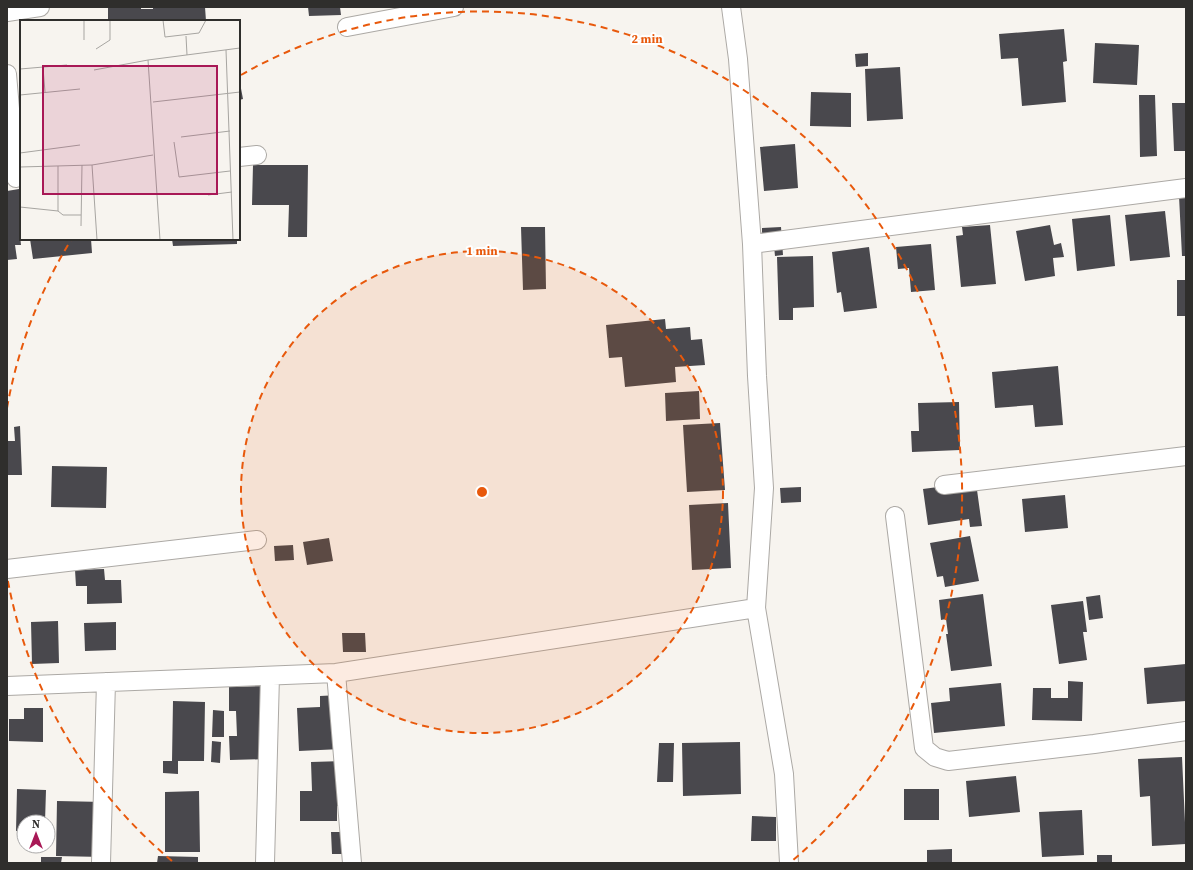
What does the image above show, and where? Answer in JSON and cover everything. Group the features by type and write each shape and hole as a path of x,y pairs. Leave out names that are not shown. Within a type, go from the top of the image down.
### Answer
{"street":[{"path":"7,12 40,7"},
{"path":"347,27 454,7"},
{"path":"731,7 738,59 752,244 757,376 764,488 756,608 784,774 789,863"},
{"path":"7,74 15,178"},
{"path":"240,157 257,155"},
{"path":"752,244 1186,188"},
{"path":"944,485 1186,456"},
{"path":"895,516 924,748 935,757 948,761 1094,744 1186,731"},
{"path":"7,569 258,540"},
{"path":"7,686 336,672 756,608"},
{"path":"336,672 352,863"},
{"path":"265,863 270,676"},
{"path":"101,863 106,682"}],"building":[{"path":"108,7 141,7 141,9 153,9 153,7 205,7 206,20 108,20"},
{"path":"308,7 340,7 341,15 309,16"},
{"path":"1064,29 1067,61 1063,62 1066,102 1022,106 1018,58 1001,59 999,34"},
{"path":"1095,43 1139,45 1137,85 1093,83"},
{"path":"868,53 868,66 856,67 855,54"},
{"path":"900,67 903,119 867,121 865,69"},
{"path":"240,83 243,99 240,100"},
{"path":"811,92 851,93 851,127 810,126"},
{"path":"1139,95 1155,95 1157,156 1140,157"},
{"path":"1172,103 1186,103 1186,151 1174,151"},
{"path":"795,144 798,188 764,191 760,147"},
{"path":"253,165 308,165 307,237 288,237 289,205 252,205"},
{"path":"19,189 21,245 15,245 17,259 7,260 7,191"},
{"path":"1179,196 1186,196 1186,256 1182,256"},
{"path":"1165,211 1170,257 1130,261 1125,215"},
{"path":"1110,215 1115,266 1077,271 1072,219"},
{"path":"990,225 996,284 961,287 956,236 963,235 962,227"},
{"path":"1050,225 1054,245 1061,243 1064,257 1053,258 1055,276 1025,281 1016,231"},
{"path":"521,227 545,227 546,289 523,290"},
{"path":"781,227 783,255 775,256 773,236 762,237 762,228"},
{"path":"30,240 91,240 92,253 33,259"},
{"path":"172,240 237,240 237,244 173,246"},
{"path":"931,244 935,290 911,292 909,268 898,269 896,247"},
{"path":"869,247 877,308 844,312 841,292 837,293 832,252"},
{"path":"813,256 814,307 793,308 793,320 779,320 777,257"},
{"path":"1177,280 1186,280 1186,316 1177,316"},
{"path":"665,319 666,329 690,327 691,340 702,339 705,365 675,367 676,382 625,387 622,357 609,358 606,325"},
{"path":"1058,366 1063,425 1035,427 1033,405 995,408 992,372"},
{"path":"699,391 700,419 666,421 665,393"},
{"path":"959,402 960,450 912,452 911,431 919,431 918,403"},
{"path":"720,423 725,490 687,492 683,425"},
{"path":"20,426 22,475 7,475 7,441 15,441 14,427"},
{"path":"52,466 107,467 106,508 51,507"},
{"path":"960,484 977,490 982,526 970,527 969,519 928,525 923,489"},
{"path":"801,487 801,502 781,503 780,488"},
{"path":"1065,495 1068,528 1025,532 1022,499"},
{"path":"728,503 731,568 692,570 689,505"},
{"path":"970,536 979,581 945,587 943,576 937,577 930,543"},
{"path":"329,538 333,561 307,565 303,542"},
{"path":"293,545 294,560 275,561 274,546"},
{"path":"104,569 105,580 121,580 122,603 87,604 87,586 76,586 75,570"},
{"path":"983,594 992,666 951,671 946,634 948,634 946,619 941,620 939,600"},
{"path":"1100,595 1103,618 1089,620 1086,597"},
{"path":"1083,601 1087,632 1083,632 1087,660 1059,664 1051,605"},
{"path":"58,621 59,663 32,664 31,622"},
{"path":"116,622 116,650 85,651 84,623"},
{"path":"342,633 365,633 366,652 343,652"},
{"path":"1186,664 1186,701 1147,704 1144,668"},
{"path":"1068,681 1083,682 1082,721 1032,720 1033,688 1051,688 1051,698 1068,698"},
{"path":"1001,683 1005,726 934,733 931,703 950,701 949,688"},
{"path":"267,686 269,759 230,760 229,736 237,736 236,711 229,711 229,687"},
{"path":"339,695 341,749 299,751 297,708 320,707 320,696"},
{"path":"173,701 205,702 204,761 178,761 178,774 163,773 163,761 172,761"},
{"path":"24,708 43,708 43,742 9,741 9,719 24,719"},
{"path":"213,710 224,711 224,737 212,737"},
{"path":"212,741 221,742 220,763 211,762"},
{"path":"740,742 741,794 683,796 682,743"},
{"path":"659,743 674,743 673,782 657,782"},
{"path":"1182,757 1186,844 1152,846 1150,796 1140,797 1138,759"},
{"path":"344,761 345,806 337,806 337,821 300,821 300,791 312,791 311,762"},
{"path":"1016,776 1020,812 969,817 966,781"},
{"path":"17,789 46,790 45,814 16,814"},
{"path":"904,789 939,789 939,820 904,820"},
{"path":"199,791 200,852 165,852 165,792"},
{"path":"57,801 104,802 103,857 56,856"},
{"path":"1082,810 1084,855 1042,857 1039,812"},
{"path":"752,816 776,817 776,841 751,841"},
{"path":"331,832 347,832 348,854 332,854"},
{"path":"952,849 952,863 927,863 927,850"},
{"path":"1097,855 1112,855 1112,863 1097,863"},
{"path":"158,856 198,857 198,863 157,863"},
{"path":"41,857 62,857 61,863 41,863"}]}
